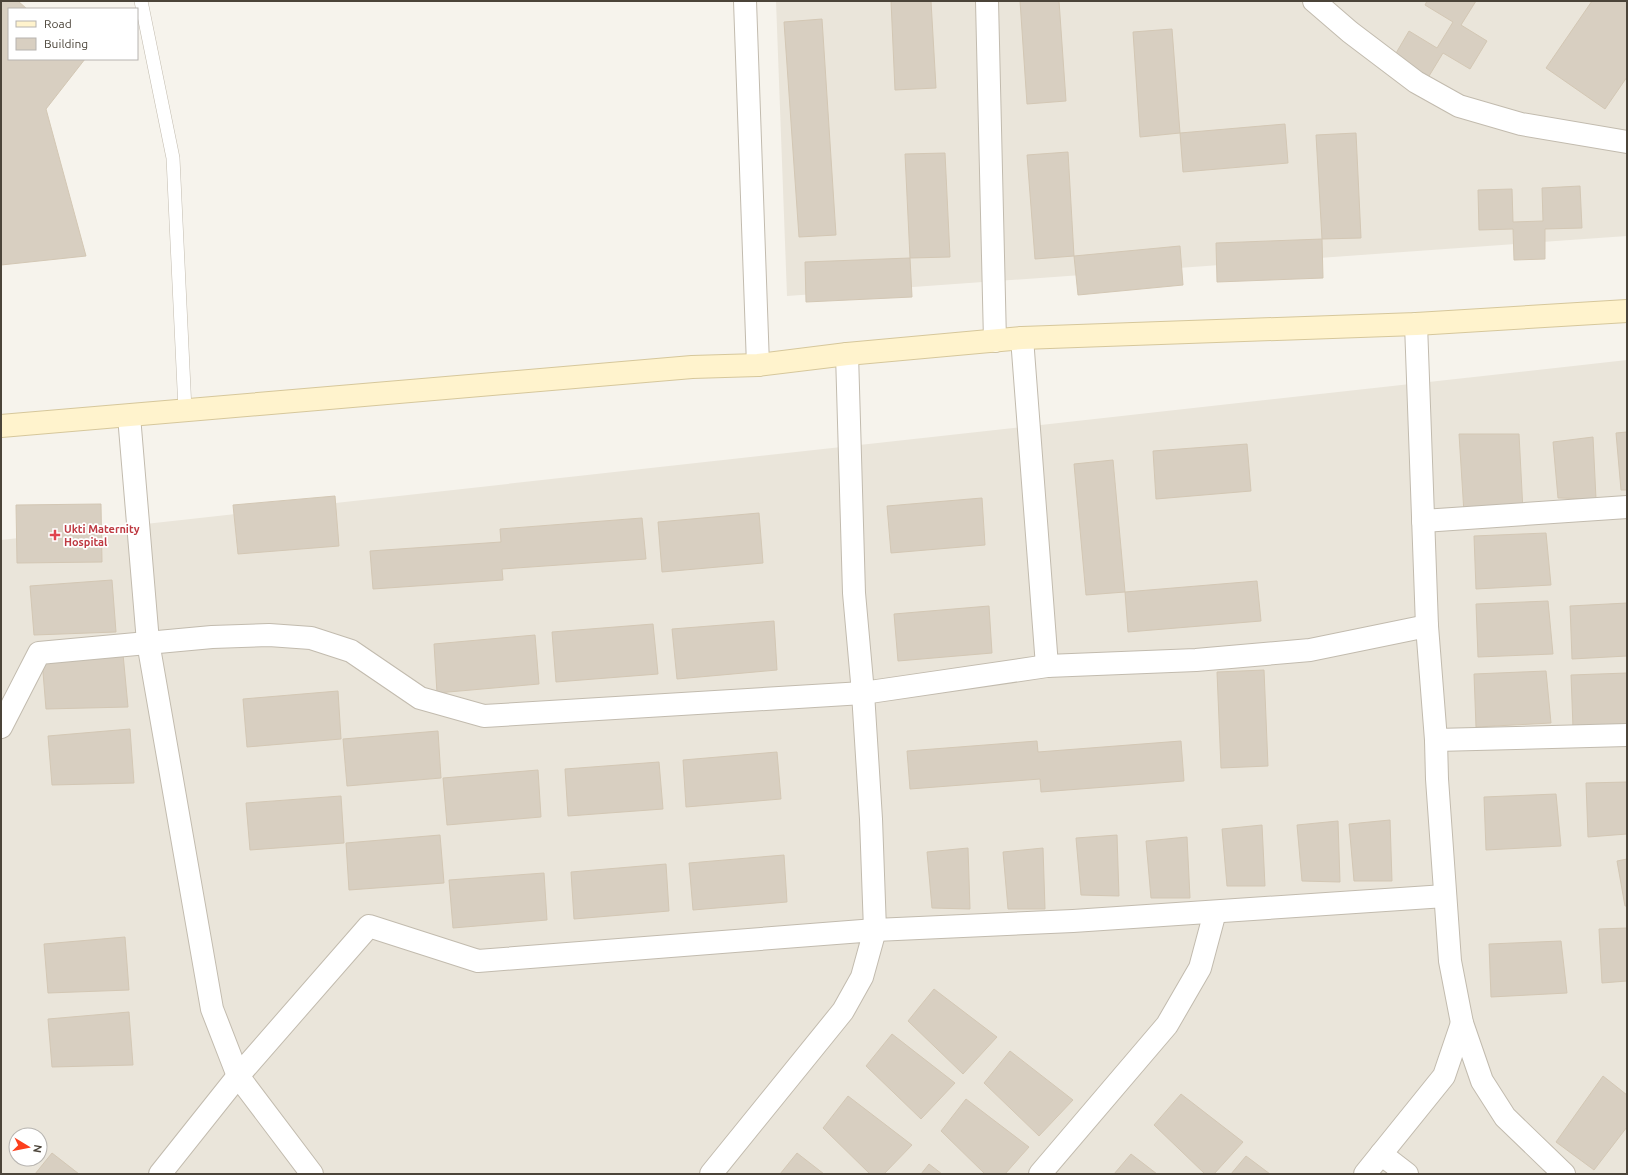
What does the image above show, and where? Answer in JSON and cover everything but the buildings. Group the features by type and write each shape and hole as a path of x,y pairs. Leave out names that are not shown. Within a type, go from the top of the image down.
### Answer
{"street":[{"path":"745,1 758,365"},
{"path":"987,1 995,341"},
{"path":"1314,1 1350,32 1416,82 1459,106 1522,124 1627,142"},
{"path":"1,426 684,368 758,365 847,354 1022,338 1416,324 1627,311"},
{"path":"1416,324 1427,626 1450,961 1462,1023 1482,1081 1505,1117 1564,1174"},
{"path":"1022,338 1047,666"},
{"path":"711,1174 843,1011 862,977 874,930 871,819 864,693 854,593 847,354"},
{"path":"129,416 148,642 212,1009 238,1076 312,1174"},
{"path":"1423,521 1627,507"},
{"path":"1,728 39,653 212,637 255,636 311,638 351,651 420,698 484,716 864,693 1047,666 1196,660 1310,650 1427,626"},
{"path":"1436,740 1627,735"},
{"path":"160,1174 238,1076 369,926 478,961 874,930 1073,921 1445,896"},
{"path":"1040,1174 1167,1025 1200,968 1215,912"},
{"path":"1365,1174 1444,1076 1462,1023"},
{"path":"1381,1154 1408,1174"}],"lane":[{"path":"141,1 173,158 185,410"}],"shaded area":[{"path":"776,1 1627,1 1627,236 787,296"},
{"path":"1627,360 1627,1174 1,1174 1,540"}],"place":[{"name":"Ukti Maternity Hospital","path":"55,535"}]}
